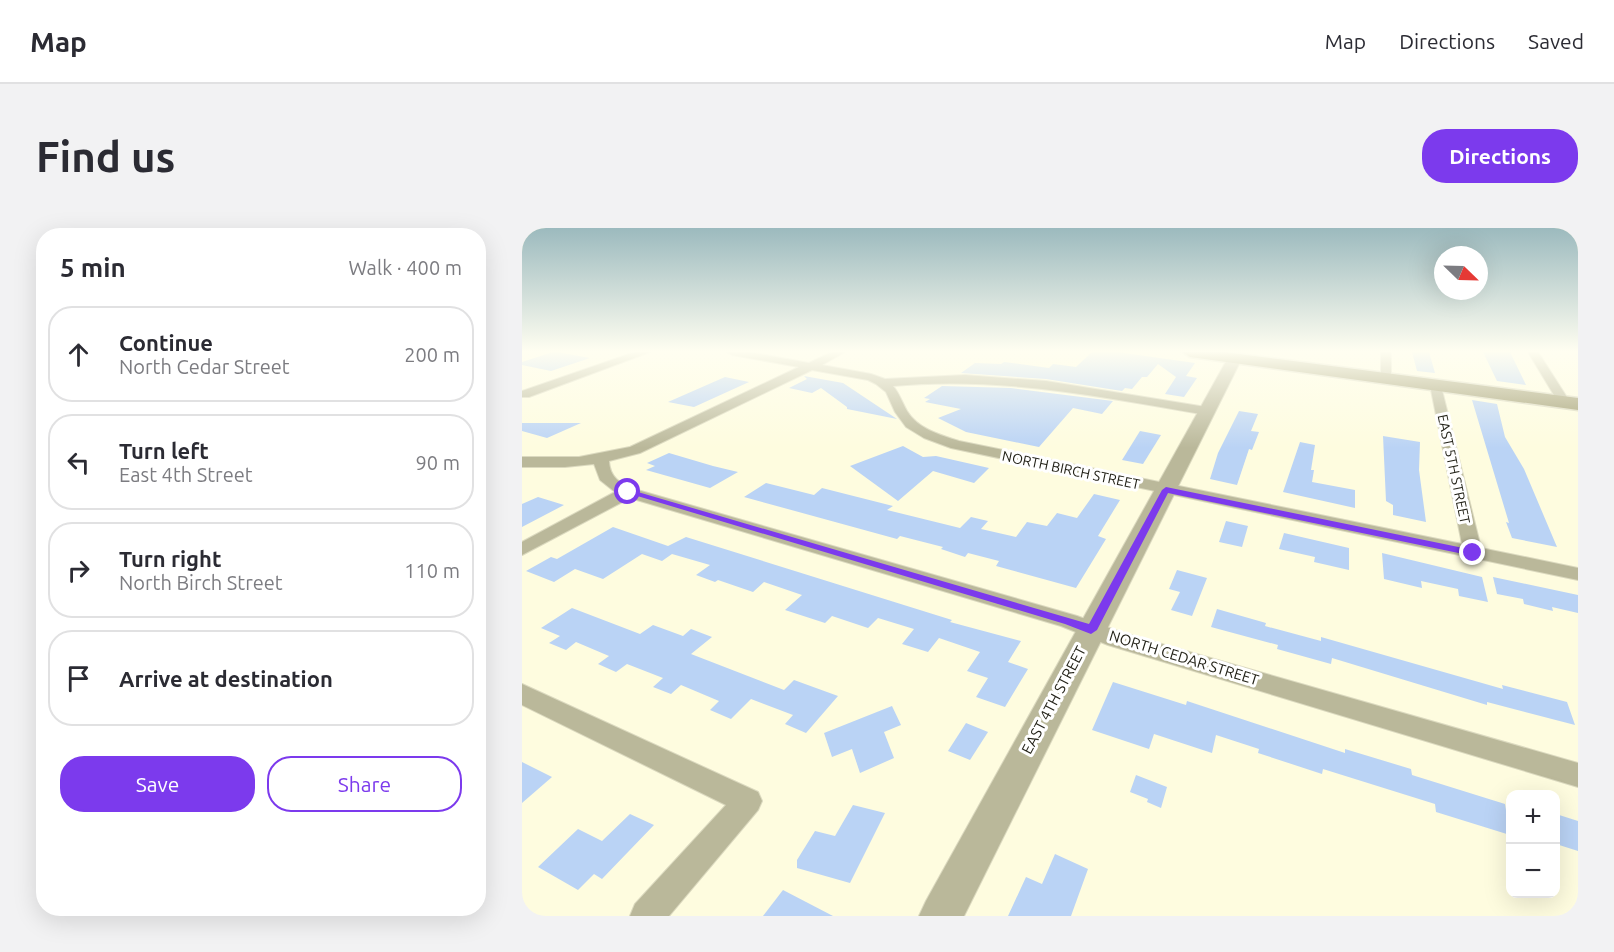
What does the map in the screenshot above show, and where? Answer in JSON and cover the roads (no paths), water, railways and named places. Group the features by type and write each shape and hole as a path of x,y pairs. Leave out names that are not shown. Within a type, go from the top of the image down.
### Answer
{"main road":[{"path":"1430,384 1571,403"}],"street":[{"path":"525,394 553,384"},
{"path":"522,462 567,464 601,460 652,443 774,384"},
{"name":"NORTH BIRCH STREET","path":"885,384 892,392 907,421 925,434 937,439 1166,490 1578,574"},
{"path":"1027,384 1207,411"},
{"name":"EAST 4TH STREET","path":"941,916 1221,384"},
{"path":"1557,384 1571,403"},
{"name":"EAST 5TH STREET","path":"1436,385 1473,553"},
{"name":"NORTH CEDAR STREET","path":"601,460 603,476 610,483 628,492 1069,621 1116,639 1578,775"},
{"path":"522,549 628,492"},
{"path":"522,694 748,801 647,916"}]}
